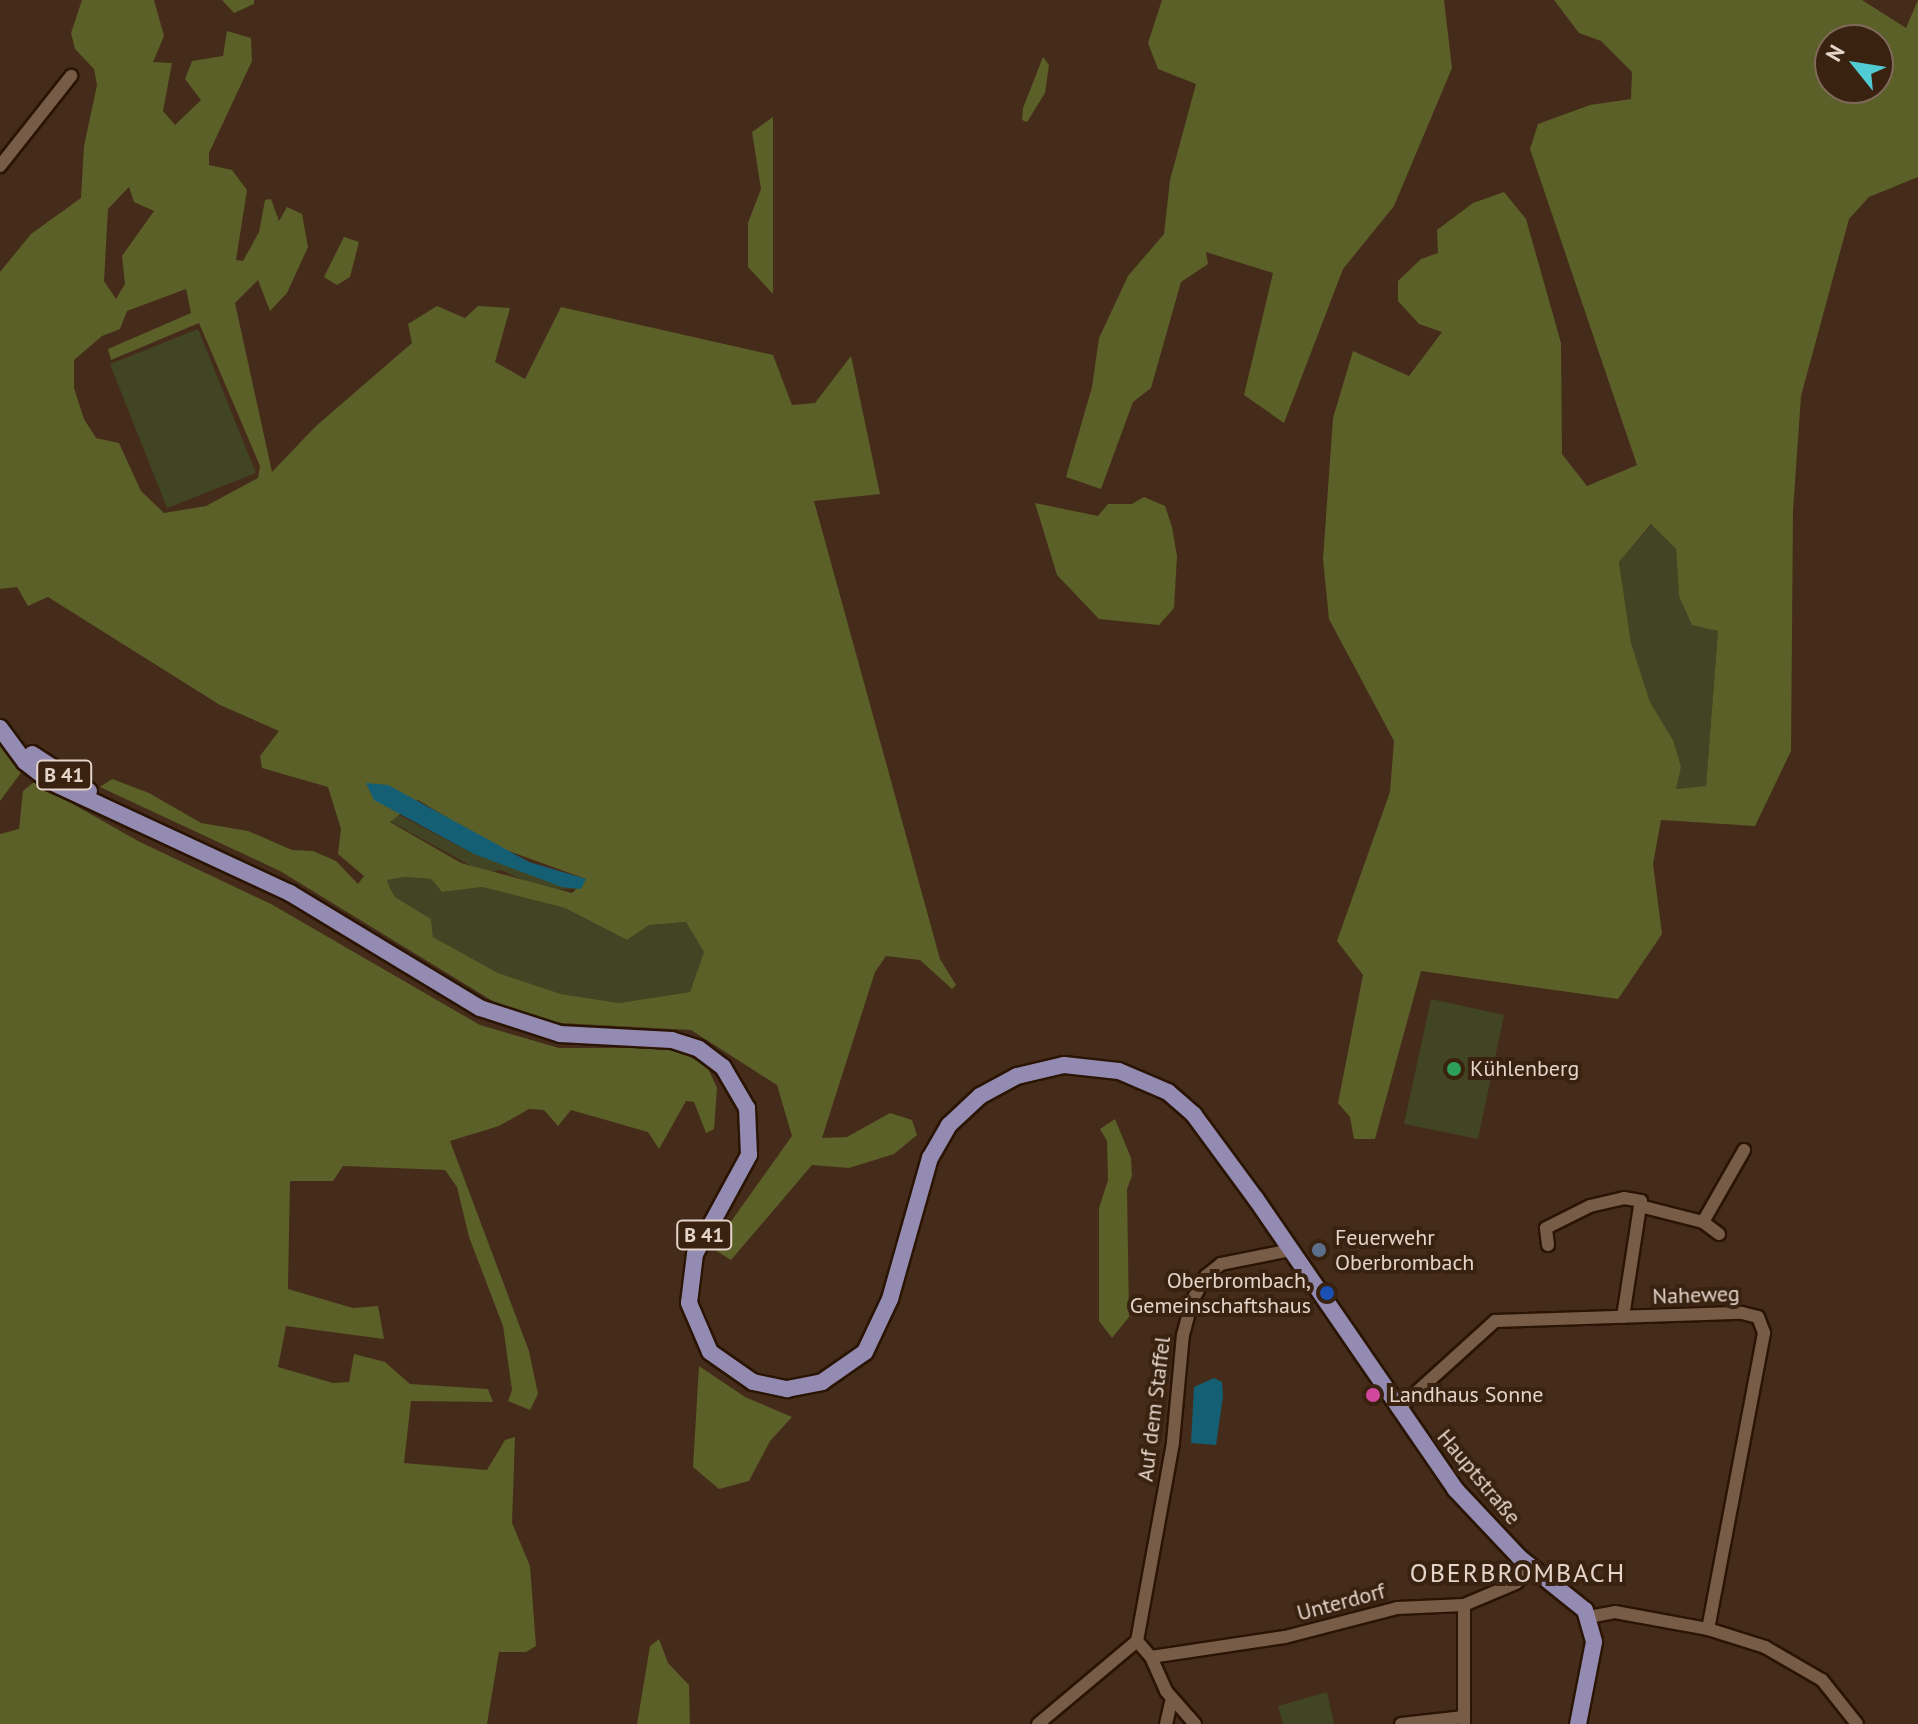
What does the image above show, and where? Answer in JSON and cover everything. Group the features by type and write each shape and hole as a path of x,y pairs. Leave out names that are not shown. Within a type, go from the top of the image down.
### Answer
{"main road":[{"name":"B 41","path":"0,718 39,760 138,823"},
{"name":"B 41","path":"0,728 35,771 89,803 138,823"},
{"name":"Hauptstraße","path":"138,823 290,893 500,1017 560,1034 672,1040 699,1049 723,1067 747,1108 749,1155 695,1254 689,1303 710,1352 737,1375 770,1387 822,1382 865,1352 890,1299 930,1158 964,1109 1002,1082 1033,1070 1080,1065 1134,1076 1183,1104 1291,1250 1455,1489 1532,1569 1574,1597 1589,1617"},
{"path":"1578,1724 1594,1642 1589,1617"}],"street":[{"path":"0,166 71,76"},
{"path":"1703,1222 1744,1150"},
{"path":"1548,1245 1546,1228 1590,1206 1624,1198 1641,1201 1623,1317"},
{"path":"1640,1206 1703,1222 1719,1234"},
{"name":"Auf dem Staffel","path":"1137,1641 1173,1442 1183,1335 1192,1301 1206,1276 1221,1264 1291,1250"},
{"name":"Naheweg","path":"1398,1409 1495,1321 1750,1313 1764,1325 1708,1629"},
{"name":"Unterdorf","path":"1151,1657 1276,1639 1397,1608 1464,1605 1516,1583 1532,1569"},
{"path":"1401,1724 1464,1721 1464,1605"},
{"path":"1589,1617 1615,1612 1708,1629 1795,1661 1832,1690 1857,1724"},
{"path":"1038,1724 1137,1641 1151,1657 1172,1699 1195,1724"},
{"path":"1166,1724 1172,1699"}],"green space":[{"path":"82,0 154,0 164,36 153,62 172,63 163,111 175,125 201,100 185,79 192,61 223,56 227,31 251,38 252,61 209,153 209,165 232,170 247,190 236,260 243,261 259,232 265,200 271,199 279,221 287,207 302,214 308,247 287,293 270,311 258,280 235,303 272,472 316,426 412,343 408,324 437,306 465,318 478,306 510,308 495,362 525,379 561,307 773,355 792,405 815,403 851,356 880,494 814,501 940,959 956,985 952,989 920,960 886,956 875,972 822,1138 847,1137 890,1113 912,1120 917,1135 894,1154 849,1168 812,1165 731,1260 712,1248 792,1136 777,1085 691,1030 561,1023 509,1011 280,871 100,787 112,779 149,793 201,823 248,831 292,850 313,851 336,861 358,884 364,876 338,854 341,829 328,787 262,768 260,756 279,731 220,705 48,597 28,606 17,587 0,589 0,272 31,234 81,198 84,146 97,85 94,69 75,49 71,33","holes":["129,187 134,202 154,211 122,256 125,284 116,299 104,281 108,209","186,289 191,313 108,349 111,360 199,323 260,466 258,478 206,506 164,513 141,491 119,443 96,438 84,419 74,388 74,360 102,336 120,329 127,311","418,800 495,846 586,879 572,893 461,863 390,822","405,877 431,879 442,892 482,887 565,908 627,940 649,925 686,922 704,952 690,992 619,1003 561,994 498,973 433,937 431,919 395,897 387,880"]},
{"path":"222,0 254,0 254,4 234,13"},
{"path":"1162,0 1444,0 1452,68 1394,206 1343,269 1284,423 1244,395 1273,273 1206,252 1208,264 1181,282 1151,388 1133,402 1101,489 1066,477 1092,387 1099,338 1128,276 1164,234 1170,180 1196,84 1158,69 1148,43"},
{"path":"1554,0 1862,0 1906,28 1918,0 1918,177 1869,197 1849,219 1801,396 1793,511 1791,751 1755,826 1661,820 1653,864 1662,934 1618,999 1421,971 1375,1139 1354,1139 1350,1117 1338,1103 1363,975 1337,941 1390,792 1394,741 1329,619 1323,559 1333,418 1353,351 1409,376 1442,332 1419,324 1398,301 1398,281 1421,259 1438,253 1437,230 1473,203 1504,192 1526,219 1561,343 1562,454 1587,486 1637,465 1530,149 1538,124 1590,105 1631,99 1632,72 1601,41 1579,33","holes":["1651,524 1676,549 1679,596 1692,625 1718,631 1706,786 1676,789 1681,767 1673,740 1650,702 1631,643 1619,562"]},
{"path":"1043,57 1049,65 1045,93 1027,122 1022,120 1023,108"},
{"path":"773,117 773,294 748,267 748,223 761,189 752,132"},
{"path":"344,237 359,242 350,277 337,285 324,277"},
{"path":"198,329 256,473 167,508 110,364"},
{"path":"1144,497 1165,506 1172,527 1177,556 1174,608 1159,625 1099,619 1057,575 1035,503 1098,516 1108,504 1132,504"},
{"path":"1652,524 1676,549 1679,596 1718,631 1706,786 1675,789 1673,740 1650,702 1631,643 1619,562"},
{"path":"0,740 23,770 0,801"},
{"path":"34,782 138,841 271,904 480,1025 559,1048 674,1048 707,1066 717,1088 714,1129 706,1133 694,1102 686,1101 659,1149 648,1132 571,1110 558,1126 544,1110 529,1109 499,1126 450,1141 529,1351 538,1394 530,1410 508,1401 512,1390 503,1326 469,1237 457,1187 445,1170 343,1166 333,1181 290,1181 288,1289 353,1308 378,1306 384,1339 286,1326 278,1367 333,1383 349,1382 354,1354 385,1362 410,1384 488,1389 493,1402 411,1401 404,1463 487,1470 505,1440 515,1437 512,1523 530,1566 536,1646 526,1652 499,1652 487,1724 0,1724 0,834 19,829 23,791"},
{"path":"397,814 474,854 581,889 543,889 501,870 484,873 390,821"},
{"path":"405,877 431,879 442,892 482,887 565,908 627,940 649,925 687,922 704,952 690,992 619,1003 561,994 498,973 433,937 431,919 395,897 387,880"},
{"name":"Kühlenberg","path":"1431,999 1504,1015 1478,1139 1404,1124"},
{"path":"1115,1119 1131,1158 1132,1176 1127,1189 1129,1317 1112,1338 1099,1321 1099,1208 1108,1180 1107,1141 1100,1129"},
{"path":"699,1366 745,1397 792,1417 770,1441 749,1481 719,1489 693,1467"},
{"path":"659,1639 668,1663 689,1685 690,1724 637,1724 650,1646"},
{"path":"1327,1692 1334,1724 1283,1724 1278,1706"}],"water":[{"path":"366,783 388,785 529,862 586,879 581,889 562,887 474,854 374,800"},
{"path":"1214,1378 1222,1382 1223,1396 1216,1445 1191,1443 1194,1387"}],"place":[{"name":"Kühlenberg","path":"1454,1069"},
{"name":"Feuerwehr Oberbrombach","path":"1319,1250"},
{"name":"Oberbrombach, Gemeinschaftshaus","path":"1327,1293"},
{"name":"Landhaus Sonne","path":"1373,1395"}],"district":[{"name":"OBERBROMBACH","path":"1518,1573"}]}
